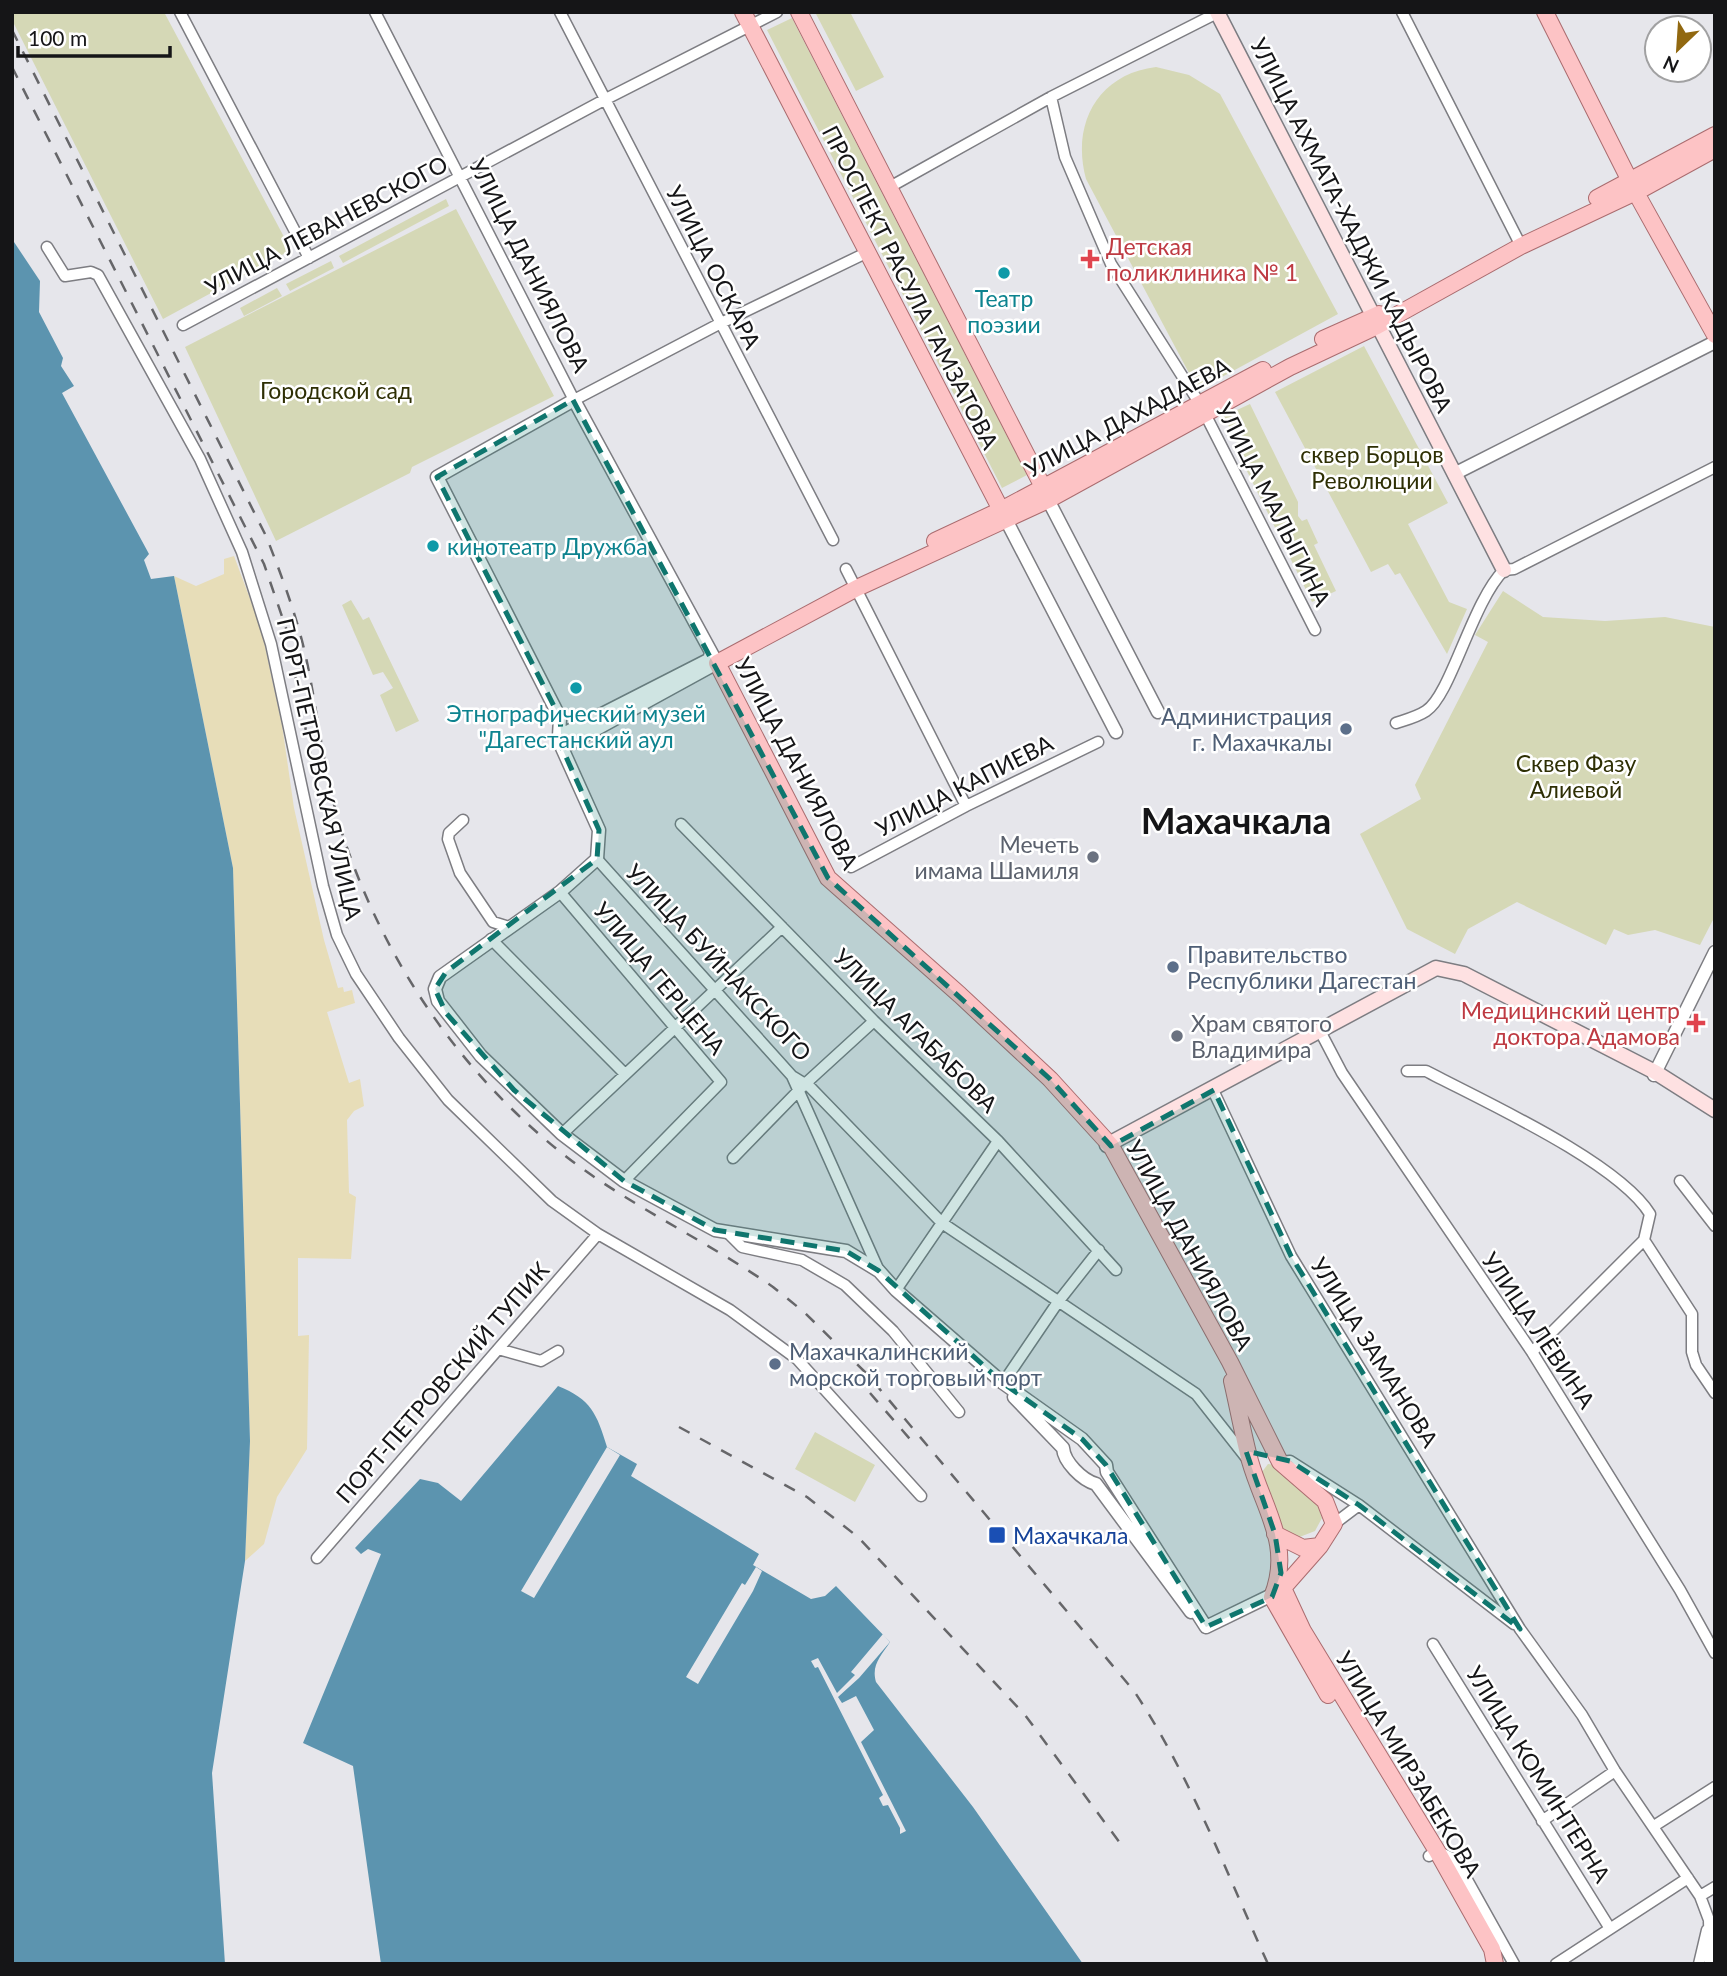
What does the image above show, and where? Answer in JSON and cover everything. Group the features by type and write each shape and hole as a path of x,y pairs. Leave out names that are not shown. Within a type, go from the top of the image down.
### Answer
{"main road":[{"name":"ПРОСПЕКТ РАСУЛА ГАМЗАТОВА","path":"799,12 1045,494"},
{"path":"1545,12 1633,186 1715,335"},
{"name":"УЛИЦА АХМАТА-ХАДЖИ КАДЫРОВА","path":"1218,13 1504,570"},
{"name":"ПРОСПЕКТ РАСУЛА ГАМЗАТОВА","path":"747,19 1004,515"},
{"name":"УЛИЦА ДАХАДАЕВА","path":"714,661 851,579 1004,515 1045,494 1202,409 1290,367 1633,186 1715,135"},
{"name":"УЛИЦА ДАХАДАЕВА","path":"1376,322 1518,240 1715,149"},
{"name":"УЛИЦА ДАНИЯЛОВА","path":"714,661 828,878 1040,1069 1109,1146 1230,1362 1280,1462 1325,1501 1334,1524"},
{"path":"1320,1033 1427,971 1442,968 1464,974 1655,1074 1715,1112"},
{"path":"1109,1146 1427,973 1452,973 1655,1074"},
{"name":"УЛИЦА ДАНИЯЛОВА","path":"1109,1146 1228,1363 1250,1462 1275,1534 1281,1573 1278,1592"},
{"path":"1250,1462 1263,1456 1280,1462"},
{"path":"1278,1592 1320,1546 1334,1524"},
{"path":"1275,1534 1303,1548 1320,1546"},
{"name":"УЛИЦА МИРЗАБЕКОВА","path":"1278,1592 1492,1949 1494,1964"},
{"name":"УЛИЦА МИРЗАБЕКОВА","path":"1433,1853 1482,1953 1484,1964"}],"street":[{"path":"180,12 309,258"},
{"name":"УЛИЦА ДАНИЯЛОВА","path":"376,12 574,400 714,661"},
{"name":"УЛИЦА ОСКАРА","path":"560,12 833,540"},
{"name":"УЛИЦА ЛЕВАНЕВСКОГО","path":"183,325 604,100 747,19 777,12"},
{"path":"1402,12 1518,240"},
{"path":"888,188 1051,97 1218,13"},
{"name":"УЛИЦА МАЛЫГИНА","path":"1051,97 1066,157 1111,264 1202,409 1315,630"},
{"name":"ПОРТ-ПЕТРОВСКАЯ УЛИЦА","path":"47,247 65,276 91,272 99,275 200,459 242,552 271,643 323,886 337,935 356,974 414,1059 448,1100 552,1201 598,1234 730,1310 797,1359 920,1496"},
{"path":"574,400 719,324 868,252"},
{"path":"1454,474 1715,342"},
{"name":"УЛИЦА БУЙНАКСКОГО","path":"574,400 437,477 560,718 561,742 598,830 597,859 802,1088 942,1223 1196,1394 1250,1462"},
{"path":"1395,723 1426,711 1438,698 1468,627 1492,583 1504,570 1514,569 1715,467"},
{"name":"ПРОСПЕКТ РАСУЛА ГАМЗАТОВА","path":"1045,494 1158,712"},
{"name":"ПРОСПЕКТ РАСУЛА ГАМЗАТОВА","path":"1004,515 1116,733"},
{"path":"851,579 966,806"},
{"name":"УЛИЦА ДАХАДАЕВА","path":"561,742 714,661"},
{"name":"УЛИЦА КАПИЕВА","path":"851,867 966,806 1098,742"},
{"path":"463,820 449,833 448,839 460,873 493,922 509,927"},
{"name":"УЛИЦА АГАБАБОВА","path":"681,824 874,1021 998,1141 1116,1270"},
{"path":"597,859 560,892 446,972 437,983 438,1002 481,1056 562,1134 624,1181 715,1230 846,1251 879,1271"},
{"name":"УЛИЦА ГЕРЦЕНА","path":"560,892 721,1082 624,1181"},
{"path":"562,1134 716,992 782,927"},
{"path":"491,939 625,1074"},
{"path":"1655,1074 1715,952"},
{"path":"733,1158 802,1088 874,1021"},
{"name":"УЛИЦА ЛЁВИНА","path":"1320,1033 1381,1131 1532,1352 1680,1590 1715,1653"},
{"path":"1407,1071 1426,1071 1562,1143 1641,1200 1650,1214 1650,1227 1644,1240 1532,1352"},
{"path":"802,1088 879,1271 895,1290 1003,1382 1082,1438 1106,1465 1107,1472 1193,1602 1206,1627"},
{"name":"УЛИЦА ЗАМАНОВА","path":"1213,1089 1291,1256 1520,1629 1582,1715 1615,1771 1700,1896 1709,1920 1710,1964"},
{"path":"895,1290 998,1141"},
{"path":"1680,1181 1715,1227"},
{"path":"727,1232 742,1247 802,1260 845,1284 892,1331 959,1412"},
{"name":"ПОРТ-ПЕТРОВСКИЙ ТУПИК","path":"317,1558 598,1234"},
{"path":"1644,1240 1692,1314 1692,1352 1696,1365 1715,1393"},
{"path":"1003,1382 1058,1302 1099,1250"},
{"path":"498,1349 541,1361 558,1351"},
{"path":"1003,1382 1017,1402 1063,1448 1064,1456 1087,1482 1096,1484 1187,1608 1206,1627"},
{"path":"1063,1448 1070,1438 1076,1436"},
{"name":"УЛИЦА ЗАМАНОВА","path":"1280,1462 1290,1461 1359,1505 1520,1629"},
{"path":"1096,1484 1105,1478 1107,1472"},
{"path":"1334,1524 1359,1505"},
{"path":"1206,1627 1278,1592"},
{"name":"УЛИЦА КОМИНТЕРНА","path":"1433,1644 1609,1927"},
{"path":"1542,1821 1615,1771"},
{"path":"1654,1826 1715,1787"},
{"path":"1433,1853 1456,1860 1514,1964"},
{"path":"1556,1964 1688,1878"},
{"path":"1700,1896 1715,1887"},
{"path":"1699,1964 1709,1920"}],"highlighted area":[{"path":"573,400 828,878 1050,1079 1111,1146 1214,1090 1291,1256 1520,1629 1359,1505 1290,1461 1246,1451 1275,1534 1281,1573 1272,1597 1206,1627 1106,1465 1082,1439 1003,1383 879,1271 846,1251 715,1230 624,1181 514,1090 446,1013 435,989 446,972 597,859 599,830 562,748 560,718 437,477"}],"green space":[{"path":"12,12 164,12 291,250 163,319 12,20"},
{"path":"815,12 850,12 884,77 856,91"},
{"path":"792,18 1027,475 1002,488 767,30"},
{"path":"1156,67 1189,75 1220,94 1338,314 1198,390 1086,179 1082,159 1086,121 1104,91 1118,80"},
{"path":"446,199 449,206 343,263 339,256"},
{"name":"Городской сад","path":"456,209 554,396 412,467 410,473 276,541 185,347"},
{"path":"331,261 334,268 290,291 286,284"},
{"path":"277,288 282,296 244,316 240,308"},
{"name":"сквер Борцов Революции","path":"1364,346 1448,503 1408,524 1449,602 1467,609 1447,654 1400,573 1395,575 1388,564 1371,572 1275,392"},
{"path":"1250,404 1298,502 1298,516 1302,521 1307,519 1318,543 1314,545 1336,591 1312,602 1234,445 1237,443 1224,416"},
{"name":"Сквер Фазу Алиевой","path":"1503,591 1543,617 1605,621 1665,617 1715,627 1715,916 1700,945 1655,930 1628,935 1614,929 1606,945 1517,902 1468,929 1455,954 1407,929 1360,834 1421,799 1415,785 1488,642 1475,635"},
{"path":"351,600 363,620 369,617 419,721 396,732 380,695 393,688 383,672 373,675 342,605"},
{"path":"815,1432 875,1465 855,1502 795,1469"},
{"path":"1268,1464 1275,1465 1318,1506 1322,1518 1315,1531 1297,1538 1280,1528 1262,1472"}],"sand":[{"path":"234,556 261,628 282,725 294,808 324,940 338,988 343,987 344,992 352,990 355,1003 327,1012 349,1083 360,1079 364,1106 354,1111 347,1120 349,1193 356,1197 351,1259 298,1258 298,1336 309,1335 307,1449 277,1497 264,1544 245,1561 250,1441 233,868 174,576 196,586 224,574 224,559"}],"water":[{"path":"12,239 40,281 39,312 63,358 61,366 74,386 62,393 149,554 144,560 151,579 174,576 233,868 250,1441 245,1561 212,1773 225,1964 12,1964"},
{"path":"558,1386 578,1396 591,1409 607,1447 637,1464 631,1476 759,1554 753,1565 811,1599 825,1596 836,1586 890,1642 876,1666 876,1682 973,1807 1083,1964 381,1964 353,1766 303,1743 381,1554 368,1549 361,1554 355,1548 420,1479 438,1483 461,1501"}],"pier":[{"path":"607,1447 620,1455 534,1598 521,1591"},
{"path":"756,1567 762,1571 753,1591 698,1684 686,1677 742,1583 745,1585"},
{"path":"883,1634 890,1642 859,1678 838,1697 842,1703 856,1696 874,1730 861,1742 906,1831 900,1834 900,1828 888,1805 883,1806 879,1798 883,1795 818,1667 815,1668 811,1661 818,1658 837,1693 855,1675 851,1672"}],"railway":[{"path":"12,30 266,536 290,601 304,650 342,833 380,926 403,970 430,1012 493,1090 568,1158 592,1176 773,1287 804,1312 867,1374 1134,1691 1190,1790 1268,1964"},
{"path":"12,67 264,564 286,628 312,762"},
{"path":"870,1393 916,1446"},
{"path":"679,1427 807,1497 858,1537 1025,1715 1123,1847"}],"place":[{"name":"Детская поликлиника № 1","path":"1090,259"},
{"name":"Театр поэзии","path":"1004,273"},
{"name":"кинотеатр Дружба","path":"433,546"},
{"name":"Этнографический музей \"Дагестанский аул","path":"576,688"},
{"name":"Администрация г. Махачкалы","path":"1346,729"},
{"name":"Мечеть имама Шамиля","path":"1093,857"},
{"name":"Правительство Республики Дагестан","path":"1173,967"},
{"name":"Медицинский центр доктора Адамова","path":"1696,1023"},
{"name":"Храм святого Владимира","path":"1177,1036"},
{"name":"Махачкалинский морской торговый порт","path":"775,1364"},
{"name":"Махачкала","path":"997,1535"}],"district":[{"name":"Махачкала","path":"1236,819"}]}
